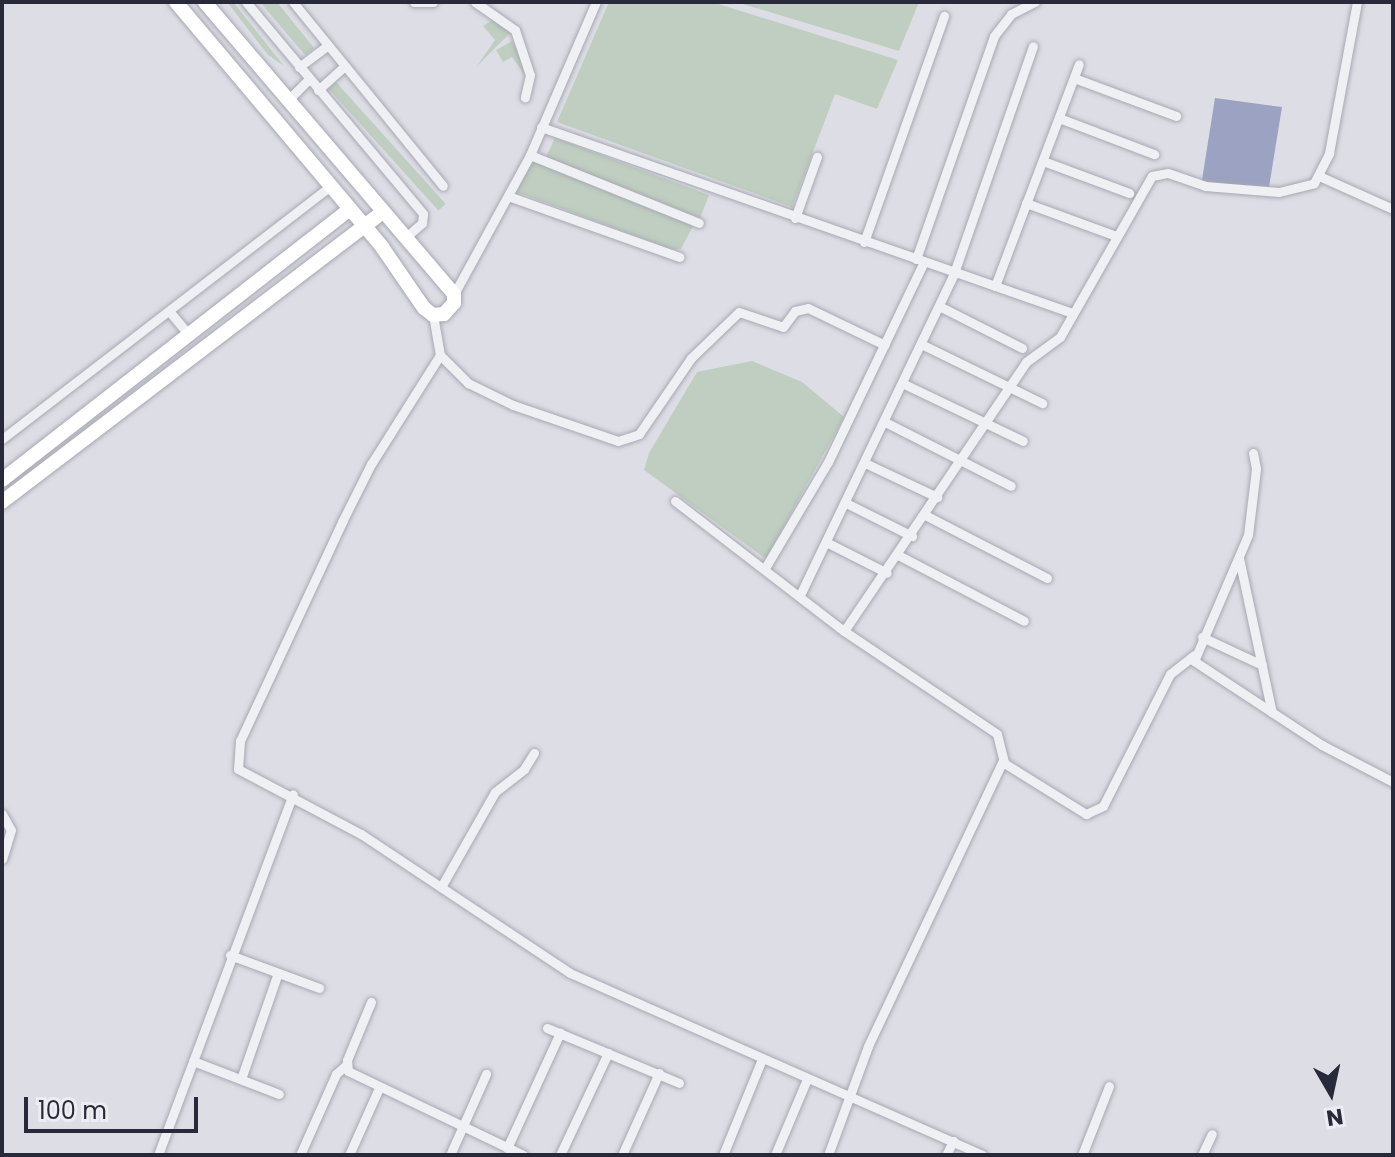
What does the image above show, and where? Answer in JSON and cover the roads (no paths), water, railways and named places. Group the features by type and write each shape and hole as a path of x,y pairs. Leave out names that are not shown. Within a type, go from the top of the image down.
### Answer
{"street":[{"path":"176,2 364,225 433,315 440,355 447,367 487,393 618,441 639,434 691,358 739,312 783,327 795,311 808,308 885,345"},
{"path":"205,2 454,294"},
{"path":"246,2 423,214 422,223 405,238"},
{"path":"293,2 443,186"},
{"path":"414,2 433,2"},
{"path":"475,2 515,30 530,75 525,97"},
{"path":"433,315 444,314 454,303 454,294 530,155 596,2"},
{"path":"765,568 828,462 885,345 920,261 994,36 1011,14 1035,2"},
{"path":"844,631 927,516 1026,362 1060,337 1152,176 1160,172 1205,186 1279,192 1301,189 1319,176 1329,153 1359,6"},
{"path":"864,242 944,16"},
{"path":"299,67 328,45"},
{"path":"800,595 954,273 1033,46"},
{"path":"995,286 1079,64"},
{"path":"318,90 345,66"},
{"path":"1074,78 1176,116"},
{"path":"288,100 309,79"},
{"path":"1059,118 1154,154"},
{"path":"541,127 1072,313"},
{"path":"530,155 699,223"},
{"path":"795,218 817,157"},
{"path":"1043,161 1129,193"},
{"path":"1319,176 1393,209"},
{"path":"2,439 331,186"},
{"path":"508,196 679,257"},
{"path":"1378,202 1393,200"},
{"path":"1026,203 1116,236"},
{"path":"2,480 350,209"},
{"path":"2,502 382,212"},
{"path":"939,306 1022,348"},
{"path":"169,311 189,335"},
{"path":"921,344 1042,403"},
{"path":"440,355 371,464 240,741 238,769 293,794 570,973 983,1155"},
{"path":"902,383 1023,441"},
{"path":"885,422 1011,486"},
{"path":"1003,760 1078,810 1099,811 1170,674 1194,655 1239,558 1252,511 1253,453"},
{"path":"865,463 937,497"},
{"path":"675,501 844,631 997,734 1004,748 1003,760 868,1046 828,1155"},
{"path":"846,503 912,536"},
{"path":"927,516 1047,578"},
{"path":"826,542 887,573"},
{"path":"898,555 1024,621"},
{"path":"1239,558 1272,713"},
{"path":"1202,637 1262,665"},
{"path":"1194,655 1197,665 1272,713 1393,782"},
{"path":"441,887 495,792 524,769 534,753"},
{"path":"158,1155 230,955 293,794"},
{"path":"2,814 11,830 2,859"},
{"path":"230,955 319,988"},
{"path":"241,1079 278,973"},
{"path":"300,1155 336,1074 346,1065 371,1002"},
{"path":"547,1028 679,1083"},
{"path":"507,1148 560,1033"},
{"path":"560,1155 608,1053"},
{"path":"723,1155 762,1059"},
{"path":"193,1061 279,1094"},
{"path":"346,1065 353,1076 523,1155"},
{"path":"622,1155 659,1073"},
{"path":"450,1155 486,1074"},
{"path":"775,1155 807,1079"},
{"path":"1082,1155 1109,1086"},
{"path":"349,1155 379,1088"},
{"path":"1202,1155 1212,1134"},
{"path":"946,1155 953,1141"}],"water":[{"path":"1215,98 1282,107 1269,187 1205,185 1202,180"}]}
